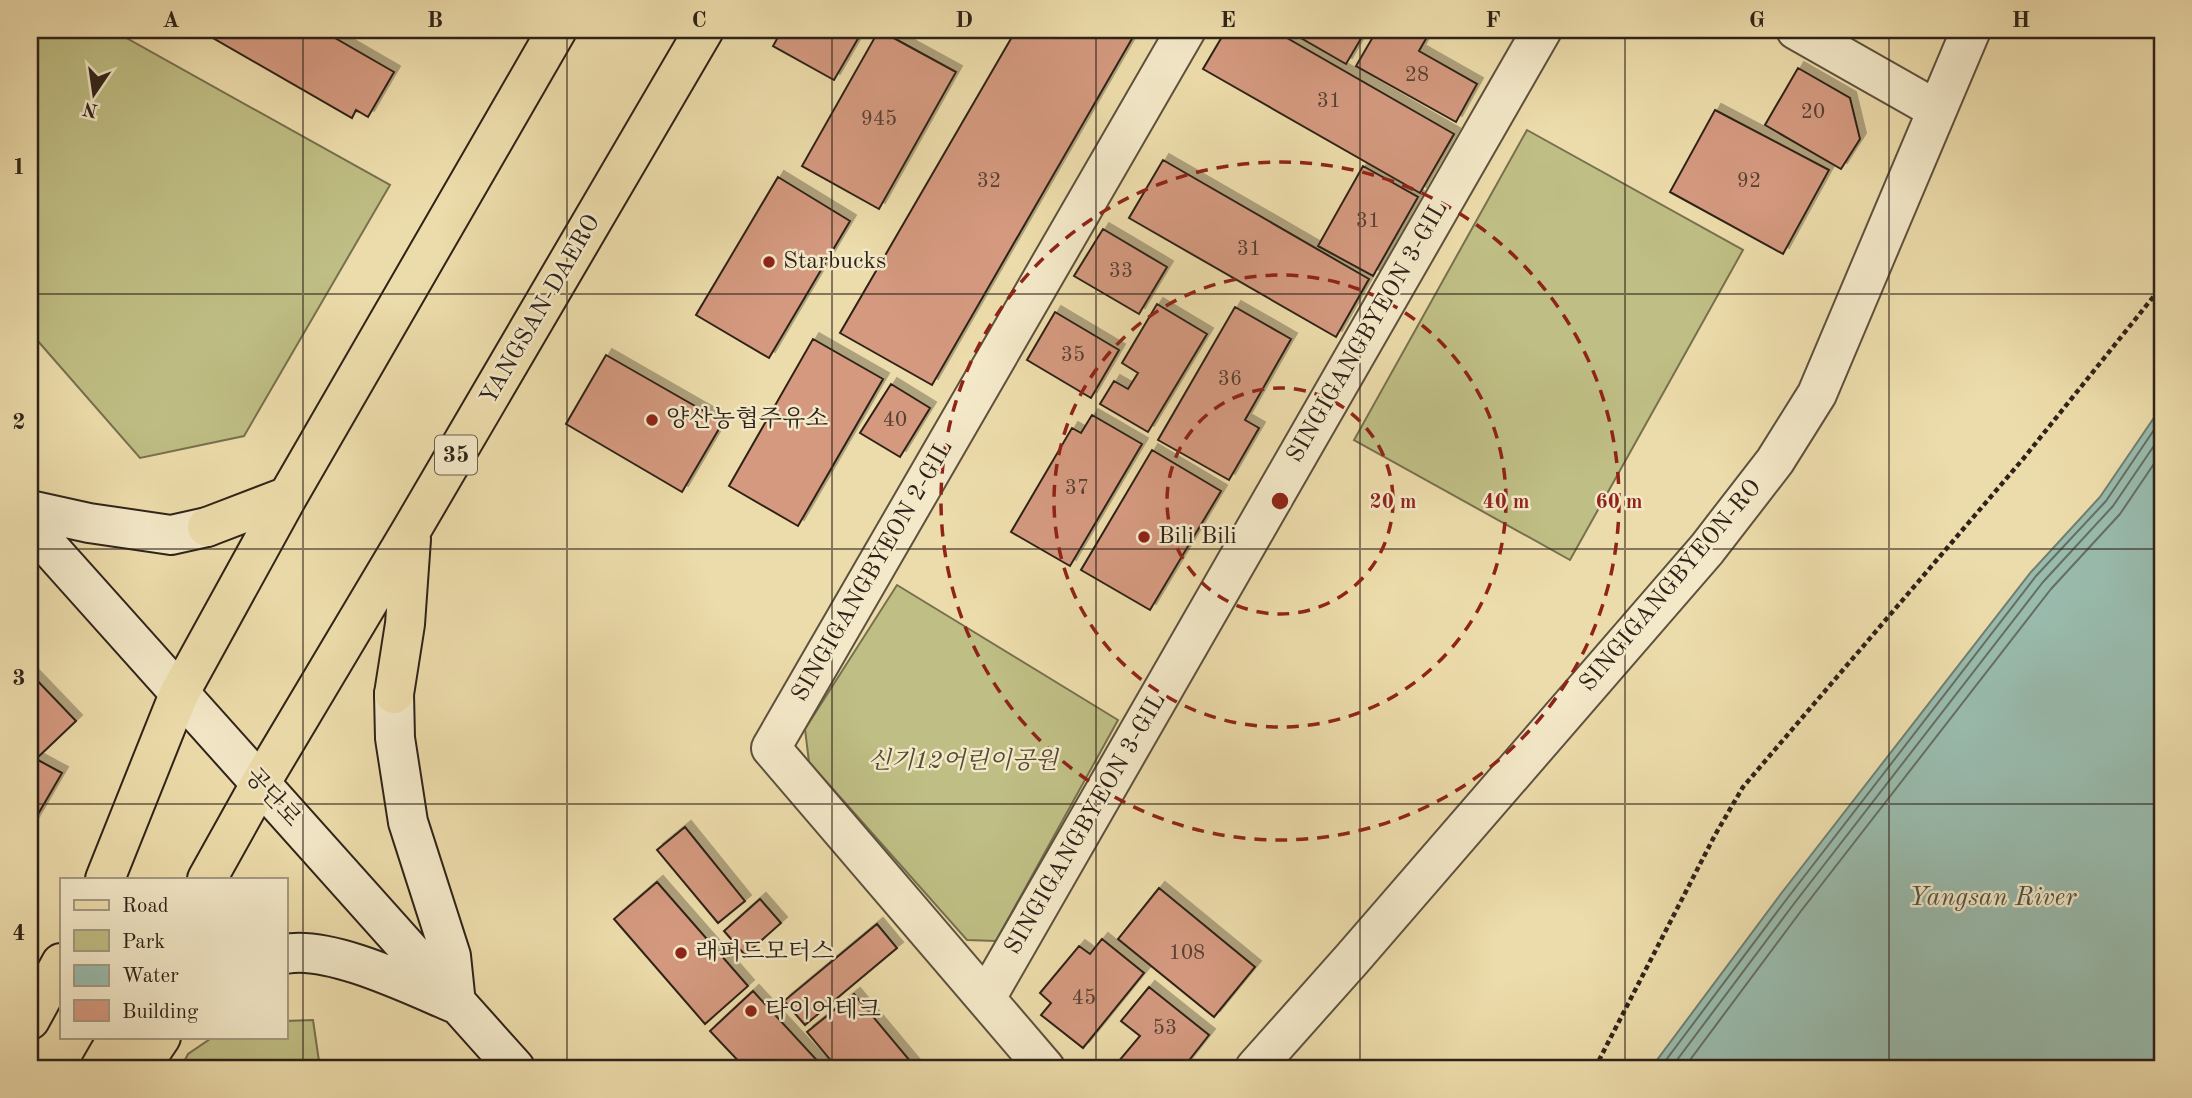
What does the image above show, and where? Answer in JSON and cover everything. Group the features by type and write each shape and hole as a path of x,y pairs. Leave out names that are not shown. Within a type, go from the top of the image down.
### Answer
{"main road":[{"path":"105,878 179,694 288,496 557,30"},
{"name":"YANGSAN-DAERO","path":"208,878 260,784 704,30"},
{"path":"207,527 288,496"},
{"path":"394,694 405,624 412,529"},
{"path":"30,1020 60,965"},
{"path":"100,1068 117,1038"},
{"path":"140,1068 160,1038"}],"street":[{"name":"SINGIGANGBYEON 2-GIL","path":"1045,1068 771,748 1185,30"},
{"name":"SINGIGANGBYEON 3-GIL","path":"986,998 1542,30"},
{"path":"1796,30 1937,110"},
{"name":"SINGIGANGBYEON-RO","path":"1255,1068 1707,549 1775,461 1817,394 1971,30"},
{"path":"30,510 89,523 171,535 207,527"},
{"name":"공단로","path":"30,526 515,1068"},
{"path":"287,954 300,951 368,967 456,1004 451,956 408,822 395,738 394,694"}],"path":[{"path":"1595,1068 1715,835 1743,787 2014,469 2162,286"}],"green space":[{"path":"30,30 112,30 390,185 244,436 140,458 30,332"},
{"path":"1527,130 1743,250 1570,560 1354,440"},
{"name":"신기12어린이공원","path":"897,585 1118,720 996,941 967,940 809,762 805,729"},
{"path":"313,1020 320,1068 181,1068 188,1054 212,1038 287,1038 287,1021"}],"water":[{"name":"Yangsan River","path":"2162,406 2162,1068 1651,1068 1780,895 2031,572 2100,497"}],"building":[{"path":"199,30 321,30 394,72 368,117 356,110 352,118"},
{"path":"782,30 863,30 834,80 773,46"},
{"path":"879,30 956,72 879,209 802,166"},
{"path":"1016,30 1137,30 932,385 840,333"},
{"path":"1226,30 1273,30 1454,134 1420,193 1203,69"},
{"path":"1287,30 1366,30 1346,64"},
{"path":"1377,30 1431,30 1419,51 1477,84 1456,122 1356,66"},
{"path":"1798,68 1850,98 1860,139 1841,169 1765,125"},
{"path":"1715,110 1829,170 1783,254 1670,192"},
{"path":"1163,160 1369,279 1336,337 1129,218"},
{"path":"1363,166 1418,197 1373,276 1318,246"},
{"path":"778,177 850,221 769,358 696,315"},
{"path":"1103,229 1167,267 1139,314 1074,276"},
{"path":"1157,304 1207,334 1148,432 1100,404 1114,381 1128,389 1138,373 1122,363"},
{"path":"1235,307 1291,339 1245,420 1259,428 1229,480 1158,440"},
{"path":"1055,312 1119,350 1091,398 1027,360"},
{"path":"813,339 883,379 798,526 729,486"},
{"path":"606,355 723,422 682,492 566,424"},
{"path":"891,384 930,408 900,457 860,433"},
{"path":"1092,415 1142,444 1070,566 1011,532 1072,428 1081,433"},
{"path":"1152,450 1221,491 1150,610 1081,570"},
{"path":"30,673 76,721 35,760 30,754"},
{"path":"38,760 62,773 30,828 30,762"},
{"path":"685,827 745,901 718,923 657,850"},
{"name":"래퍼드모터스","path":"657,882 748,986 705,1024 614,919"},
{"path":"1159,888 1255,967 1214,1017 1118,939"},
{"path":"760,899 781,923 745,955 724,931"},
{"path":"877,924 897,948 805,1025 784,1001"},
{"path":"1102,939 1144,973 1083,1048 1041,1015 1051,1003 1040,993 1079,946 1090,954"},
{"path":"1149,987 1209,1035 1183,1068 1113,1068 1140,1036 1121,1021"},
{"name":"타이어테크","path":"753,991 824,1068 745,1068 710,1031"},
{"path":"854,994 916,1068 837,1068 807,1032"}],"place":[{"name":"Starbucks","path":"769,262"},
{"name":"양산농협주유소","path":"652,420"},
{"name":"Bili Bili","path":"1144,537"},
{"name":"래퍼드모터스","path":"681,953"},
{"name":"타이어테크","path":"751,1011"}]}
